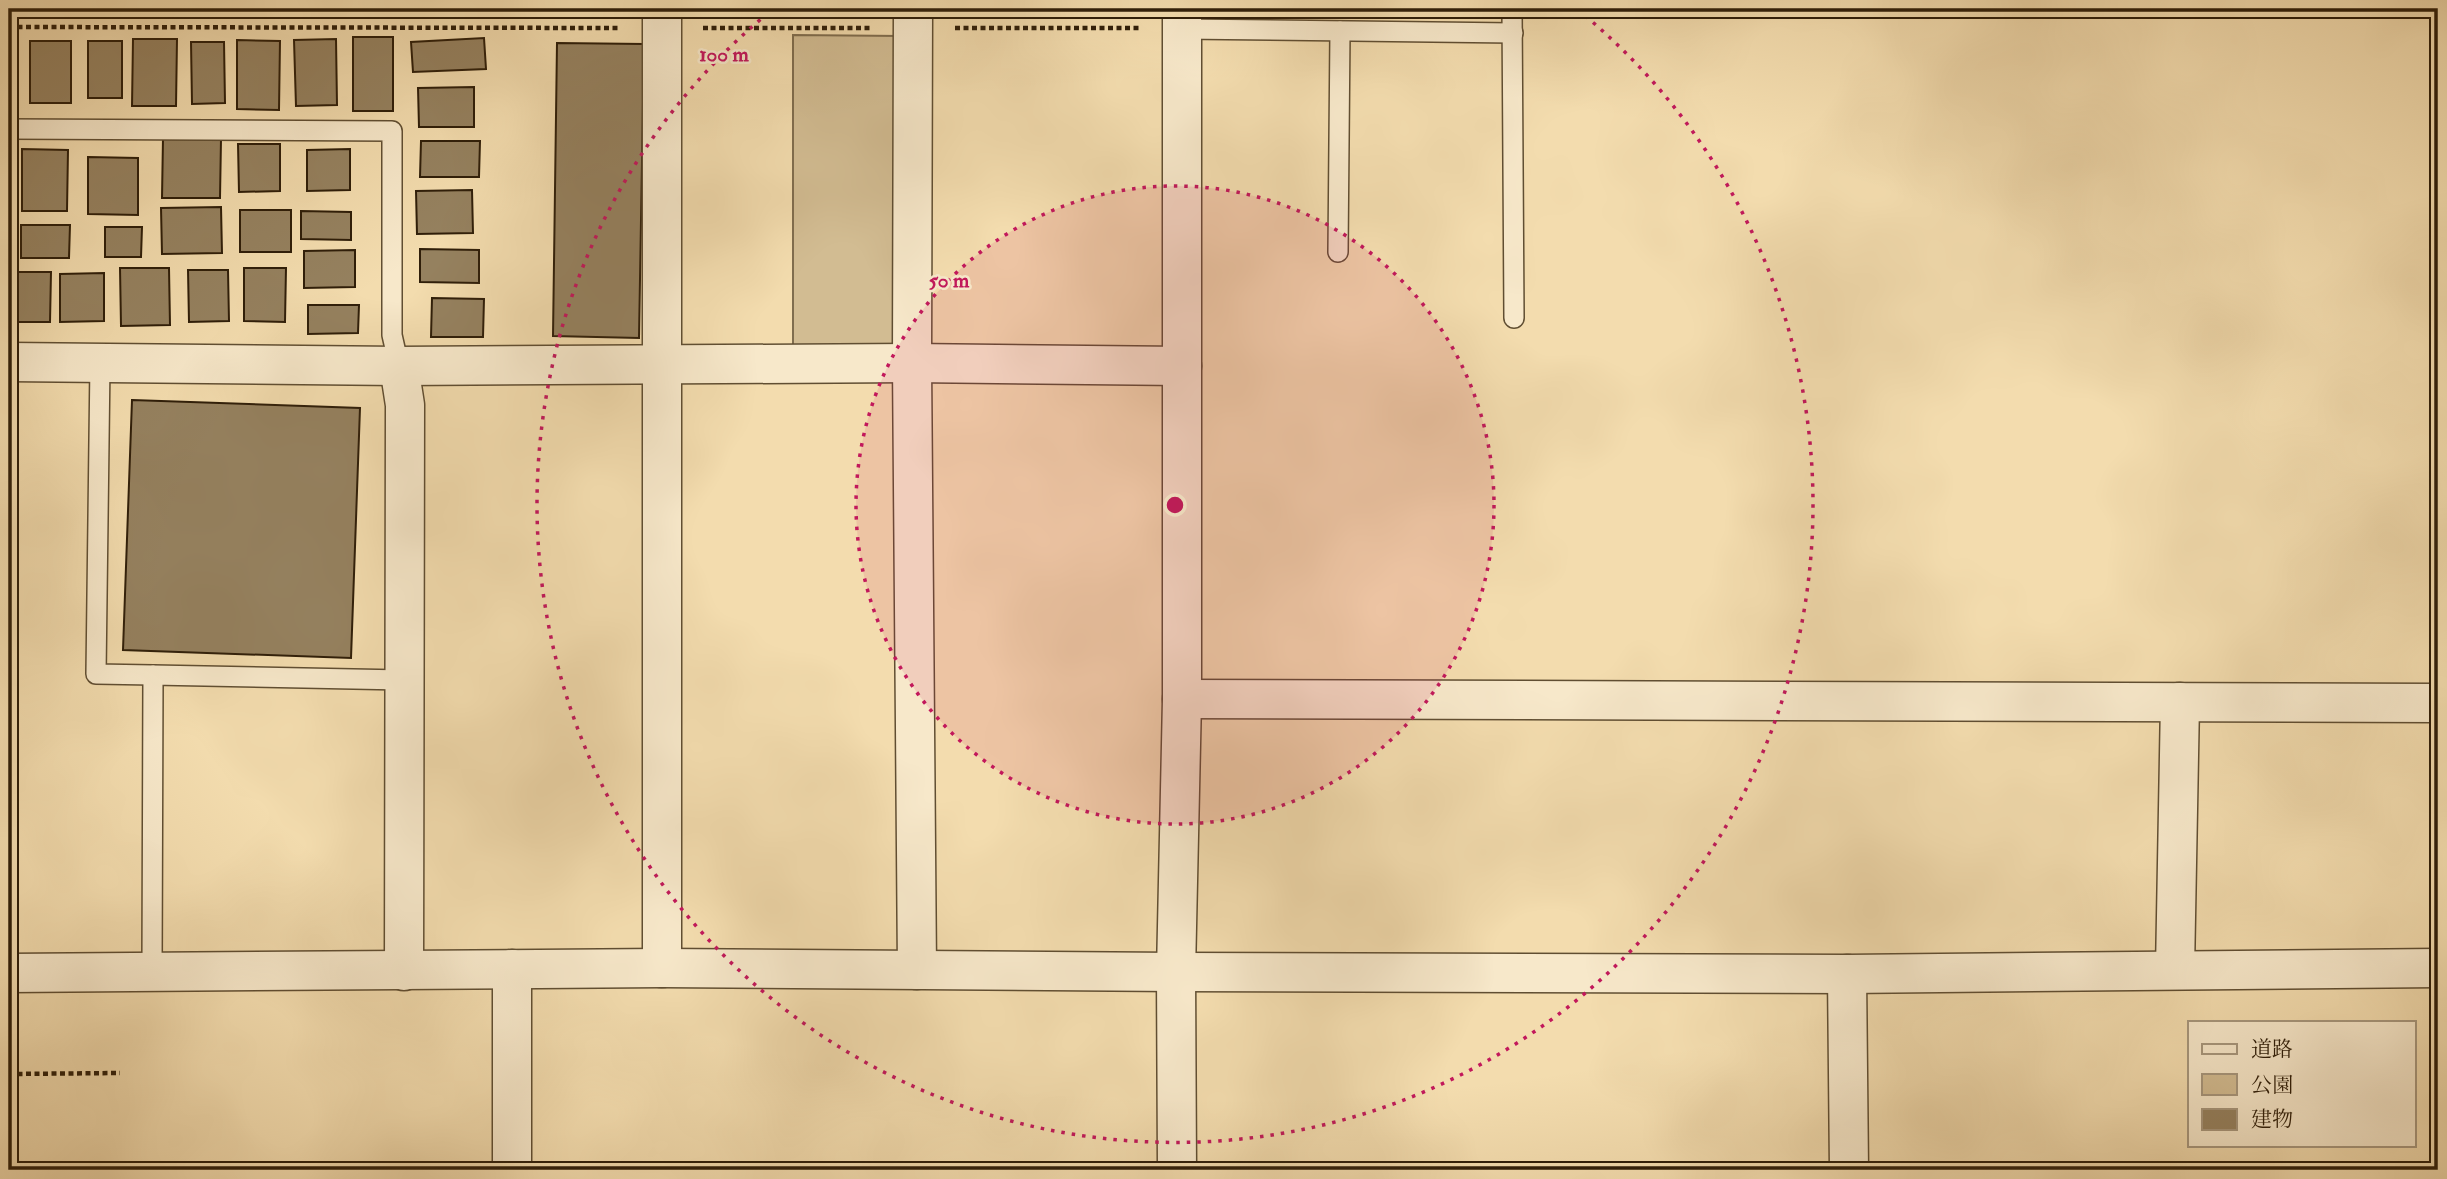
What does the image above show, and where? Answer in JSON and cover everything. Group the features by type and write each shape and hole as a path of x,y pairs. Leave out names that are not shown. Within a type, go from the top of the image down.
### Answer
{"street":[{"path":"662,18 662,968"},
{"path":"913,18 912,363 917,970"},
{"path":"1177,1170 1176,972 1182,699 1182,19"},
{"path":"9,362 399,366 912,363 1182,366"},
{"path":"399,366 405,405 404,971"},
{"path":"1182,699 2438,703"},
{"path":"2175,970 2180,702"},
{"path":"9,973 662,968 1847,974 2438,968"},
{"path":"512,969 512,1170"},
{"path":"1847,974 1849,1170"}],"lane":[{"path":"1512,9 1514,318"},
{"path":"1182,19 1340,31 1513,33"},
{"path":"1338,252 1340,31"},
{"path":"9,129 392,131 392,335 399,366"},
{"path":"100,363 96,674 403,680"},
{"path":"152,972 153,675"}],"path":[{"path":"9,27 662,18 1182,19"},
{"path":"9,1074 120,1073"}],"green space":[{"path":"793,35 901,36 903,334 891,345 793,345"}],"building":[{"path":"353,37 393,37 393,111 353,111"},
{"path":"484,38 486,69 413,72 411,42"},
{"path":"17,39 18,98 9,98 9,40"},
{"path":"133,39 177,39 176,106 132,106"},
{"path":"336,39 337,105 296,106 294,40"},
{"path":"237,40 280,41 279,110 237,109"},
{"path":"30,41 71,41 71,103 30,103"},
{"path":"88,41 122,41 122,98 88,98"},
{"path":"191,42 224,42 225,103 192,104"},
{"path":"557,43 644,44 639,338 553,336"},
{"path":"474,87 474,127 419,127 418,88"},
{"path":"163,138 221,139 220,198 162,198"},
{"path":"421,141 480,141 479,177 420,177"},
{"path":"238,144 280,144 280,191 239,192"},
{"path":"22,149 68,150 67,211 22,211"},
{"path":"350,149 350,190 307,191 307,150"},
{"path":"88,157 138,158 138,215 88,214"},
{"path":"472,190 473,233 417,234 416,191"},
{"path":"221,207 222,253 162,254 161,208"},
{"path":"240,210 291,210 291,252 240,252"},
{"path":"301,211 351,212 351,240 301,239"},
{"path":"21,225 70,225 69,258 21,258"},
{"path":"105,227 142,227 141,257 105,257"},
{"path":"420,249 479,250 479,283 420,282"},
{"path":"355,250 355,287 304,288 304,251"},
{"path":"120,268 169,268 170,325 121,326"},
{"path":"244,268 286,268 285,322 244,321"},
{"path":"188,270 228,270 229,321 189,322"},
{"path":"9,272 51,272 50,322 9,322"},
{"path":"104,273 104,321 60,322 60,274"},
{"path":"432,298 484,299 483,337 431,337"},
{"path":"308,305 359,305 358,333 308,334"},
{"path":"132,400 360,408 351,658 123,650"}]}
